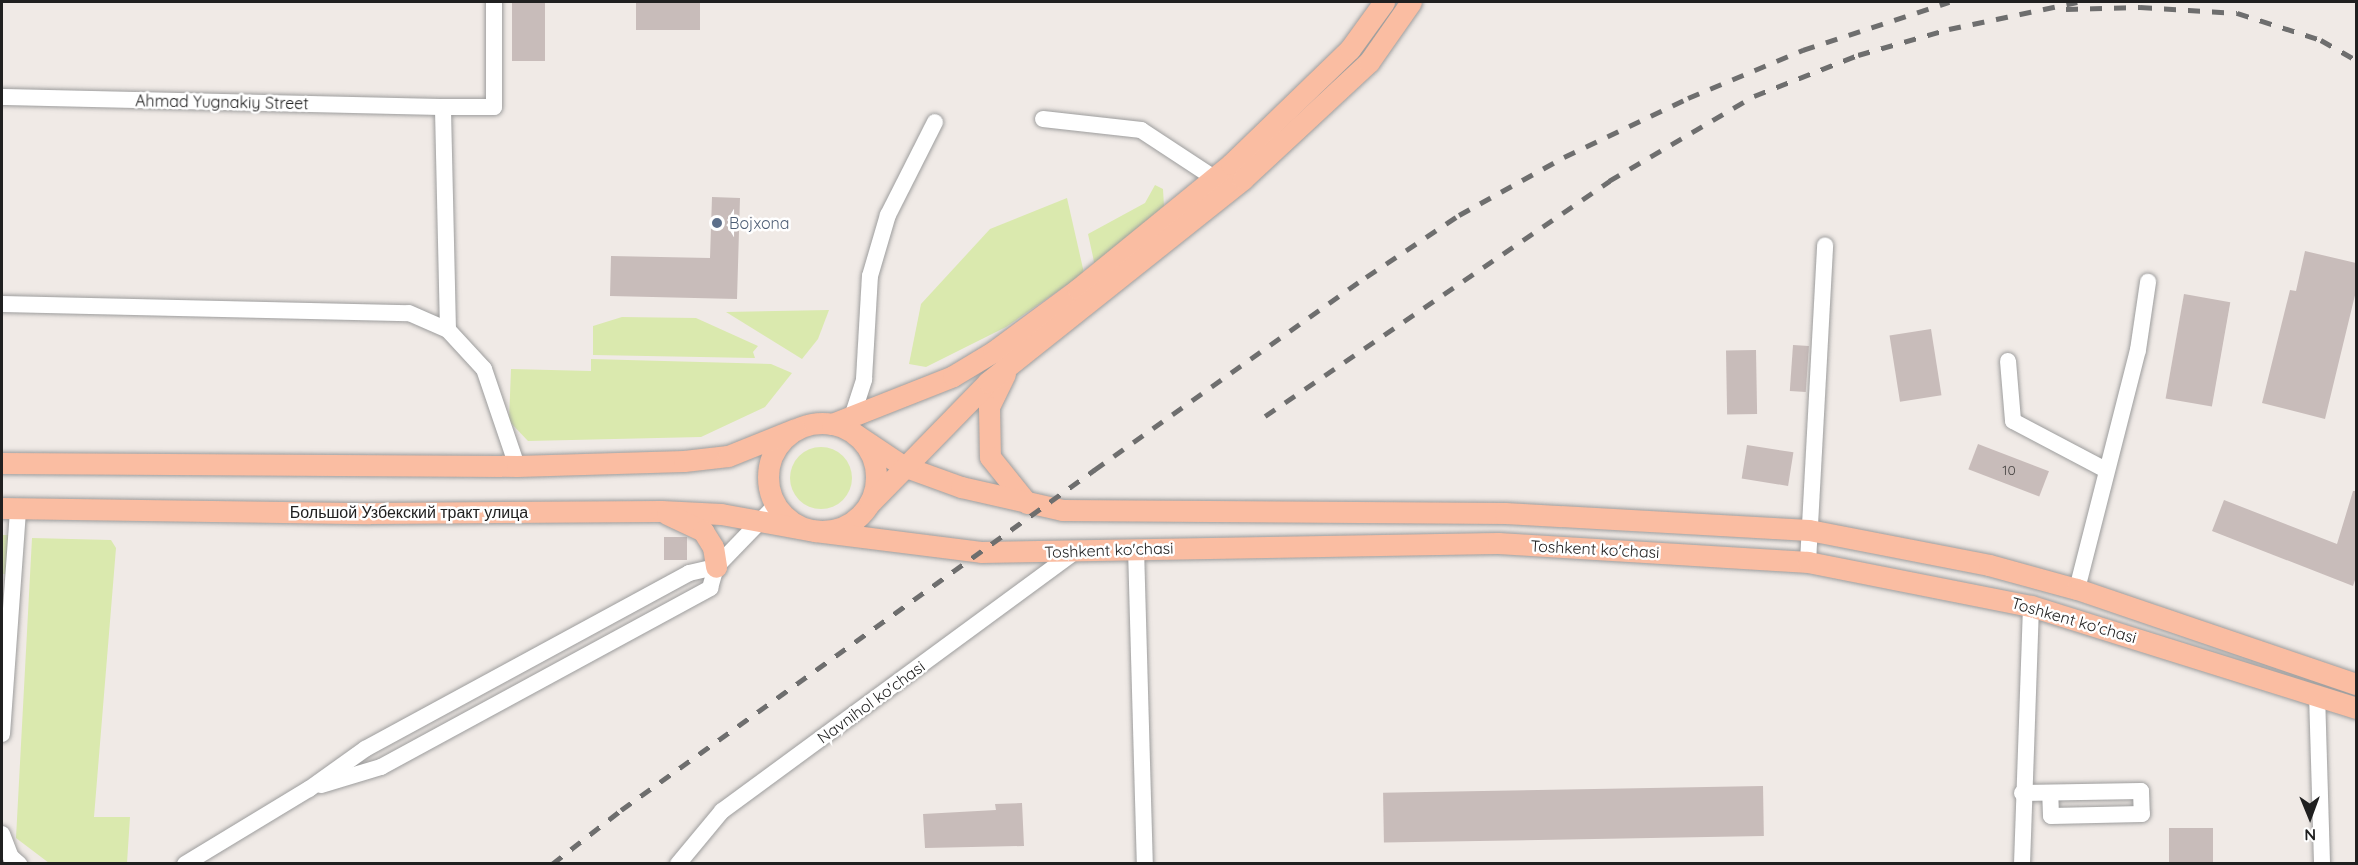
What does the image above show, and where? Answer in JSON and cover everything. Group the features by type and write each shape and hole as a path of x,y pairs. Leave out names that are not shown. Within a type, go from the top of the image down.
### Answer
{"main road":[{"path":"2,463 517,466 708,459 728,456 795,429 846,425 935,384 993,352 1219,186 1350,49 1384,2"},
{"path":"795,429 772,455 767,472 769,514 786,518 815,531 847,525 903,466 1014,360 1369,62 1411,2"},
{"path":"1014,360 997,386 989,406 988,440 995,467 1026,503"},
{"path":"846,425 866,445 876,473 870,503"},
{"name":"Toshkent ko'chasi","path":"846,425 903,466 961,487 1062,510 1505,513 1809,530 1989,565 2077,589 2356,684"},
{"name":"Большой Узбекский тракт улица","path":"10,508 661,511 769,514"},
{"path":"661,511 703,531 712,547 716,567"},
{"name":"Toshkent ko'chasi","path":"815,531 981,552 1498,543 1808,562 2031,606 2356,708"}],"street":[{"name":"Ahmad Yugnakiy Street","path":"2,97 443,108 494,107 494,2"},
{"path":"443,108 448,330"},
{"path":"1042,119 1141,130 1219,186"},
{"path":"846,425 864,379 870,276 888,215 935,122"},
{"path":"1808,562 1825,245"},
{"path":"2077,589 2138,350 2148,282"},
{"path":"2,304 409,313 448,330 484,369 517,466"},
{"path":"2008,361 2013,422 2106,470"},
{"path":"2,734 10,508"},
{"path":"309,789 381,767 710,588 716,567 769,514"},
{"path":"1136,548 1145,864"},
{"name":"Navnihol ko'chasi","path":"678,864 722,811 1076,551"},
{"path":"185,864 309,789 386,737 689,573 716,567"},
{"path":"2022,864 2022,793 2031,606"},
{"path":"2317,694 2322,864"},
{"path":"2022,793 2141,791 2142,814 2051,816 2050,793"},
{"path":"2,834 11,857 19,864"}],"green space":[{"path":"1155,185 1163,189 1164,206 1095,266 1088,234 1145,203"},
{"path":"1067,198 1084,273 1006,327 926,367 909,364 921,304 990,229"},
{"path":"829,310 818,339 802,359 726,312"},
{"path":"622,317 696,318 758,346 753,352 755,358 593,355 593,326"},
{"path":"591,359 771,364 792,373 765,407 701,437 528,441 509,421 511,369 591,371"},
{"path":"821,447 838,452 843,456 847,461 852,478 847,495 843,500 838,504 821,509 804,504 799,500 795,495 790,478 795,461 799,456 804,452"},
{"path":"2,535 10,535 6,574 2,574"},
{"path":"32,538 111,540 116,548 94,817 130,817 127,863 49,863 16,838"}],"building":[{"path":"512,2 545,2 545,61 512,61"},
{"path":"636,2 700,2 700,30 636,30"},
{"path":"712,197 740,198 737,299 610,296 611,256 710,258"},
{"path":"2305,251 2356,263 2356,291 2325,419 2262,403 2290,290 2296,291"},
{"path":"2184,294 2230,302 2212,407 2166,398"},
{"path":"1931,329 1941,395 1900,402 1890,336"},
{"path":"1793,345 1809,346 1806,392 1790,391"},
{"path":"1756,350 1757,414 1727,415 1726,351"},
{"path":"1978,444 2049,471 2039,496 1968,469"},
{"path":"1747,445 1793,452 1788,486 1742,479"},
{"path":"2353,491 2356,491 2356,577 2353,586 2212,531 2224,500 2337,544"},
{"path":"664,537 687,537 687,560 664,560"},
{"path":"1763,786 1764,836 1384,843 1383,793"},
{"path":"1022,803 1024,846 925,848 923,814 996,810 995,804"},
{"path":"2169,828 2213,828 2213,864 2169,864"}],"railway":[{"path":"552,864 621,810 1094,470 1366,277 1459,215 1564,157 1688,98 1803,50 1949,2"},
{"path":"1265,416 1609,181 1754,96 1858,55 1949,29 2077,2"},
{"path":"2066,9 2140,7 2237,13 2321,40 2356,60"}],"place":[{"name":"Bojxona","path":"717,223"}]}
